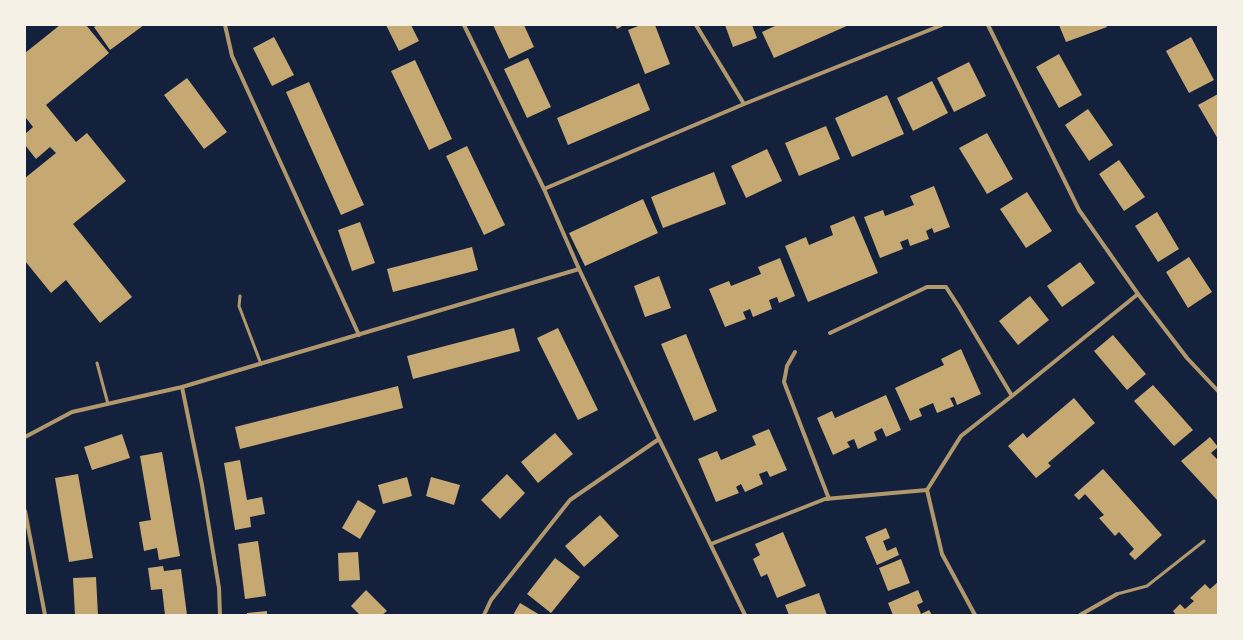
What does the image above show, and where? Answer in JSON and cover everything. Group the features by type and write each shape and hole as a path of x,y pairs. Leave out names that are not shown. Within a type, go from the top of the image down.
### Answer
{"street":[{"path":"225,25 232,56 358,335"},
{"path":"464,25 544,189 579,269 659,439 746,615"},
{"path":"696,25 744,104"},
{"path":"544,189 744,104 931,27 942,25"},
{"path":"988,25 1079,210 1138,294 1187,358 1218,391"},
{"path":"25,437 72,412 182,387 579,269"},
{"path":"830,333 928,287 946,287 1012,396"},
{"path":"974,615 942,554 927,490 961,436 1138,294"},
{"path":"795,352 787,366 784,382 829,499"},
{"path":"182,387 202,485 219,588 220,615"},
{"path":"484,615 491,600 570,500 659,439"},
{"path":"710,544 825,499 927,490"},
{"path":"25,511 45,615"},
{"path":"1080,615 1117,594"}],"lane":[{"path":"240,296 238,306 261,364"},
{"path":"97,363 108,404"},
{"path":"1117,594 1148,586 1204,542"}],"building":[{"path":"60,25 86,25 109,53 46,105 76,142 87,133 126,181 73,224 132,297 100,323 66,280 51,293 25,261 25,178 56,153 50,147 36,159 25,145 25,134 33,127 26,118 25,119 25,53"},
{"path":"97,25 144,25 110,50 94,27"},
{"path":"386,25 411,25 419,41 399,51"},
{"path":"493,25 524,25 534,47 509,59"},
{"path":"615,25 624,25 617,29"},
{"path":"641,25 655,25 670,64 645,74 628,30"},
{"path":"725,25 752,25 757,38 733,47"},
{"path":"777,25 849,25 774,58 762,32"},
{"path":"1059,25 1106,25 1107,27 1066,42"},
{"path":"274,37 294,75 272,86 253,48"},
{"path":"1191,37 1214,80 1189,93 1166,51"},
{"path":"1059,54 1082,95 1059,108 1036,67"},
{"path":"528,58 551,107 527,118 504,69"},
{"path":"415,60 452,139 429,150 391,71"},
{"path":"969,62 986,96 954,112 937,78"},
{"path":"187,78 227,132 204,149 164,95"},
{"path":"932,81 948,113 913,131 897,98"},
{"path":"309,82 364,205 341,215 286,92"},
{"path":"639,83 650,110 568,145 557,118"},
{"path":"1218,94 1218,139 1198,105"},
{"path":"887,95 904,134 852,157 835,118"},
{"path":"1088,109 1113,145 1089,161 1065,125"},
{"path":"826,126 840,159 799,176 785,143"},
{"path":"987,133 1013,179 987,194 959,148"},
{"path":"467,146 505,225 484,235 446,156"},
{"path":"767,149 782,181 746,198 731,166"},
{"path":"1119,160 1145,197 1124,211 1099,174"},
{"path":"714,172 726,204 663,228 651,197"},
{"path":"934,186 950,227 934,233 932,228 926,231 929,239 910,246 908,239 900,242 903,249 880,258 864,217 883,210 885,216 914,205 910,196"},
{"path":"1027,192 1052,231 1026,248 1000,209"},
{"path":"643,199 658,233 585,266 569,233"},
{"path":"1157,212 1179,249 1158,262 1135,226"},
{"path":"854,216 878,273 808,302 785,246 806,237 809,245 833,235 830,226"},
{"path":"360,222 375,263 352,271 338,230"},
{"path":"472,247 478,270 393,292 387,269"},
{"path":"1189,257 1212,292 1188,308 1166,272"},
{"path":"780,258 795,296 779,303 777,297 769,300 772,309 753,317 750,309 743,312 746,319 725,327 709,289 729,281 731,286 761,274 758,267"},
{"path":"1080,262 1095,283 1062,307 1047,286"},
{"path":"659,276 671,308 645,317 634,286"},
{"path":"1030,296 1049,320 1018,345 999,321"},
{"path":"514,328 520,351 413,379 407,356"},
{"path":"558,328 598,410 578,420 537,338"},
{"path":"686,334 717,411 694,421 661,344"},
{"path":"1113,335 1146,374 1127,390 1094,351"},
{"path":"961,349 981,394 957,405 954,397 950,398 954,406 937,413 933,403 919,409 922,416 910,421 895,388 944,365 941,359"},
{"path":"1153,385 1193,430 1174,446 1134,401"},
{"path":"398,386 403,408 240,449 235,427"},
{"path":"886,395 901,430 886,437 882,428 874,432 877,440 858,449 854,439 847,442 850,447 833,455 817,418 832,411 835,418"},
{"path":"1074,398 1095,423 1048,463 1051,466 1036,478 1008,446 1023,433 1027,438"},
{"path":"769,429 787,470 770,477 767,471 759,474 763,484 745,492 741,484 736,487 739,493 716,502 698,459 717,451 721,460 756,445 752,436"},
{"path":"555,433 573,454 538,483 521,462"},
{"path":"122,434 130,458 92,470 84,447"},
{"path":"1210,437 1218,447 1211,453 1218,460 1218,501 1181,461"},
{"path":"162,452 180,556 159,560 157,548 144,551 139,522 151,520 140,456"},
{"path":"240,460 247,500 262,497 265,514 250,517 251,527 235,530 224,463"},
{"path":"1103,469 1162,535 1135,560 1129,554 1134,549 1119,532 1115,536 1099,518 1104,515 1085,494 1079,500 1074,495"},
{"path":"78,474 93,558 69,562 55,478"},
{"path":"507,474 525,493 500,519 481,500"},
{"path":"407,477 412,496 383,504 378,485"},
{"path":"431,477 460,485 454,505 426,496"},
{"path":"358,500 376,511 360,539 342,528"},
{"path":"600,515 619,536 584,567 565,546"},
{"path":"886,528 890,538 883,541 887,551 896,547 899,555 877,565 865,537"},
{"path":"783,532 806,586 777,598 767,574 761,577 753,559 760,555 755,544"},
{"path":"258,541 266,596 245,599 238,544"},
{"path":"358,552 360,580 339,581 338,553"},
{"path":"555,558 580,577 551,613 527,594"},
{"path":"901,559 910,583 888,591 879,568"},
{"path":"163,566 164,571 181,569 187,615 165,615 162,589 151,590 148,568"},
{"path":"96,577 98,615 75,615 73,578"},
{"path":"1218,582 1218,615 1176,615 1173,611 1180,604 1185,609 1194,601 1190,598 1205,584 1210,589"},
{"path":"366,590 387,611 382,615 360,615 351,606"},
{"path":"918,590 923,602 917,605 921,614 929,610 932,615 893,615 888,603"},
{"path":"819,593 827,615 789,615 785,605"},
{"path":"520,603 540,615 513,615"},
{"path":"267,611 267,615 247,615 247,613"}]}
